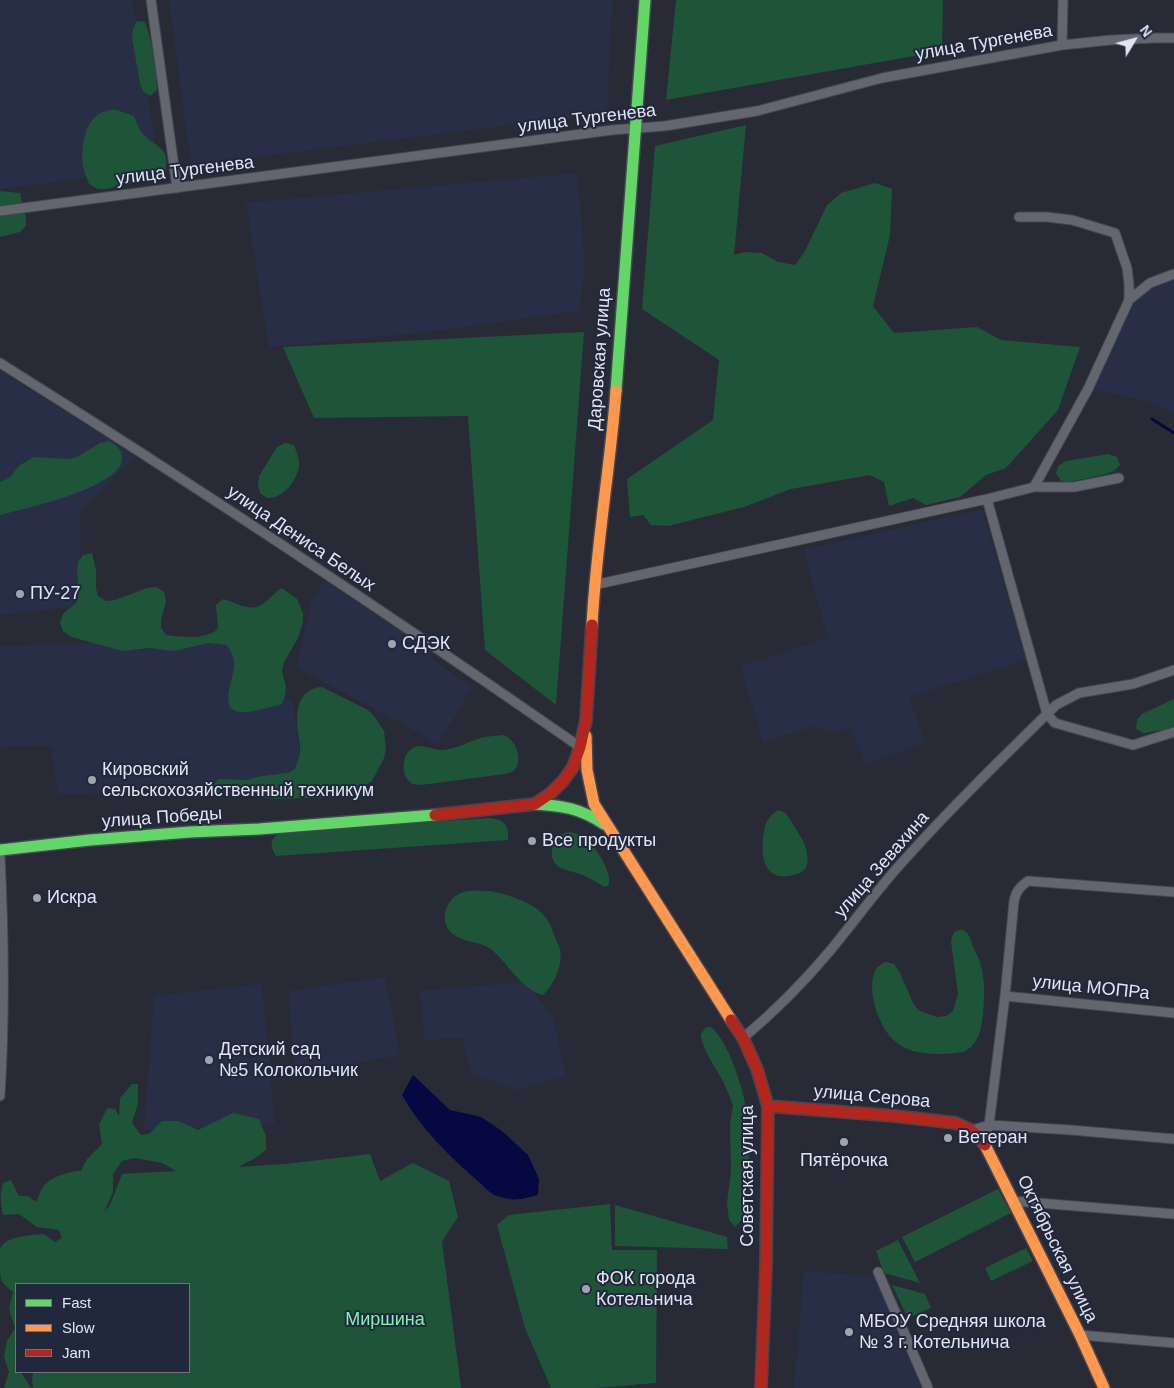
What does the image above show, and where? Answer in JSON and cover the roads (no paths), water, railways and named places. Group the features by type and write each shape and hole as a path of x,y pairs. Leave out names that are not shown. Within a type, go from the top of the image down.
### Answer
{"main road":[{"name":"Даровская улица","path":"589,787 586,766 586,720 594,585 612,430 645,0"},
{"name":"Даровская улица","path":"536,804 563,781 573,767 586,720"},
{"name":"Советская улица","path":"589,787 594,804 711,985 743,1038 758,1069 768,1106 766,1265 761,1388"},
{"name":"улица Победы","path":"0,850 190,832 260,829 439,815 536,804 572,808"},
{"name":"Советская улица","path":"572,808 589,814 609,828"},
{"name":"улица Серова","path":"768,1106 956,1123 972,1130"},
{"name":"Октябрьская улица","path":"972,1130 990,1150 1104,1388"}],"street":[{"path":"150,0 177,188"},
{"path":"1062,0 1062,45"},
{"name":"улица Тургенева","path":"0,211 634,128 665,126 757,111 882,78 1062,45 1111,40 1174,38"},
{"path":"1019,217 1047,217 1072,220 1115,233 1127,268 1129,284 1129,300 1088,389 1034,487"},
{"path":"1129,300 1150,283 1174,274"},
{"name":"улица Дениса Белых","path":"0,363 228,509 580,747"},
{"path":"594,585 1034,487 1074,488 1119,478"},
{"path":"987,499 1047,714 1055,723 1133,745 1174,732"},
{"name":"улица Зевахина","path":"743,1038 761,1024 828,953 905,858 1056,706 1079,693 1133,684 1174,670"},
{"path":"0,856 3,935 3,1050 0,1096"},
{"path":"984,1142 989,1125 1016,892 1028,880 1174,892"},
{"name":"улица МОПРа","path":"1005,996 1174,1013"},
{"path":"972,1130 989,1125 1174,1139"},
{"path":"1014,1200 1174,1214"},
{"path":"878,1272 928,1388"},
{"path":"1080,1335 1174,1343"}],"waterway":[{"path":"1152,419 1174,433"}],"place":[{"name":"ПУ-27","path":"20,594"},
{"name":"СДЭК","path":"392,644"},
{"name":"Кировский сельскохозяйственный техникум","path":"92,780"},
{"name":"Все продукты","path":"532,841"},
{"name":"Искра","path":"37,898"},
{"name":"Детский сад №5 Колокольчик","path":"209,1060"},
{"name":"Ветеран","path":"948,1138"},
{"name":"Пятёрочка","path":"844,1142"},
{"name":"ФОК города Котельнича","path":"586,1289"},
{"name":"МБОУ Средняя школа № 3 г. Котельнича","path":"849,1332"}],"park label":[{"name":"Миршина","path":"385,1320"}]}
